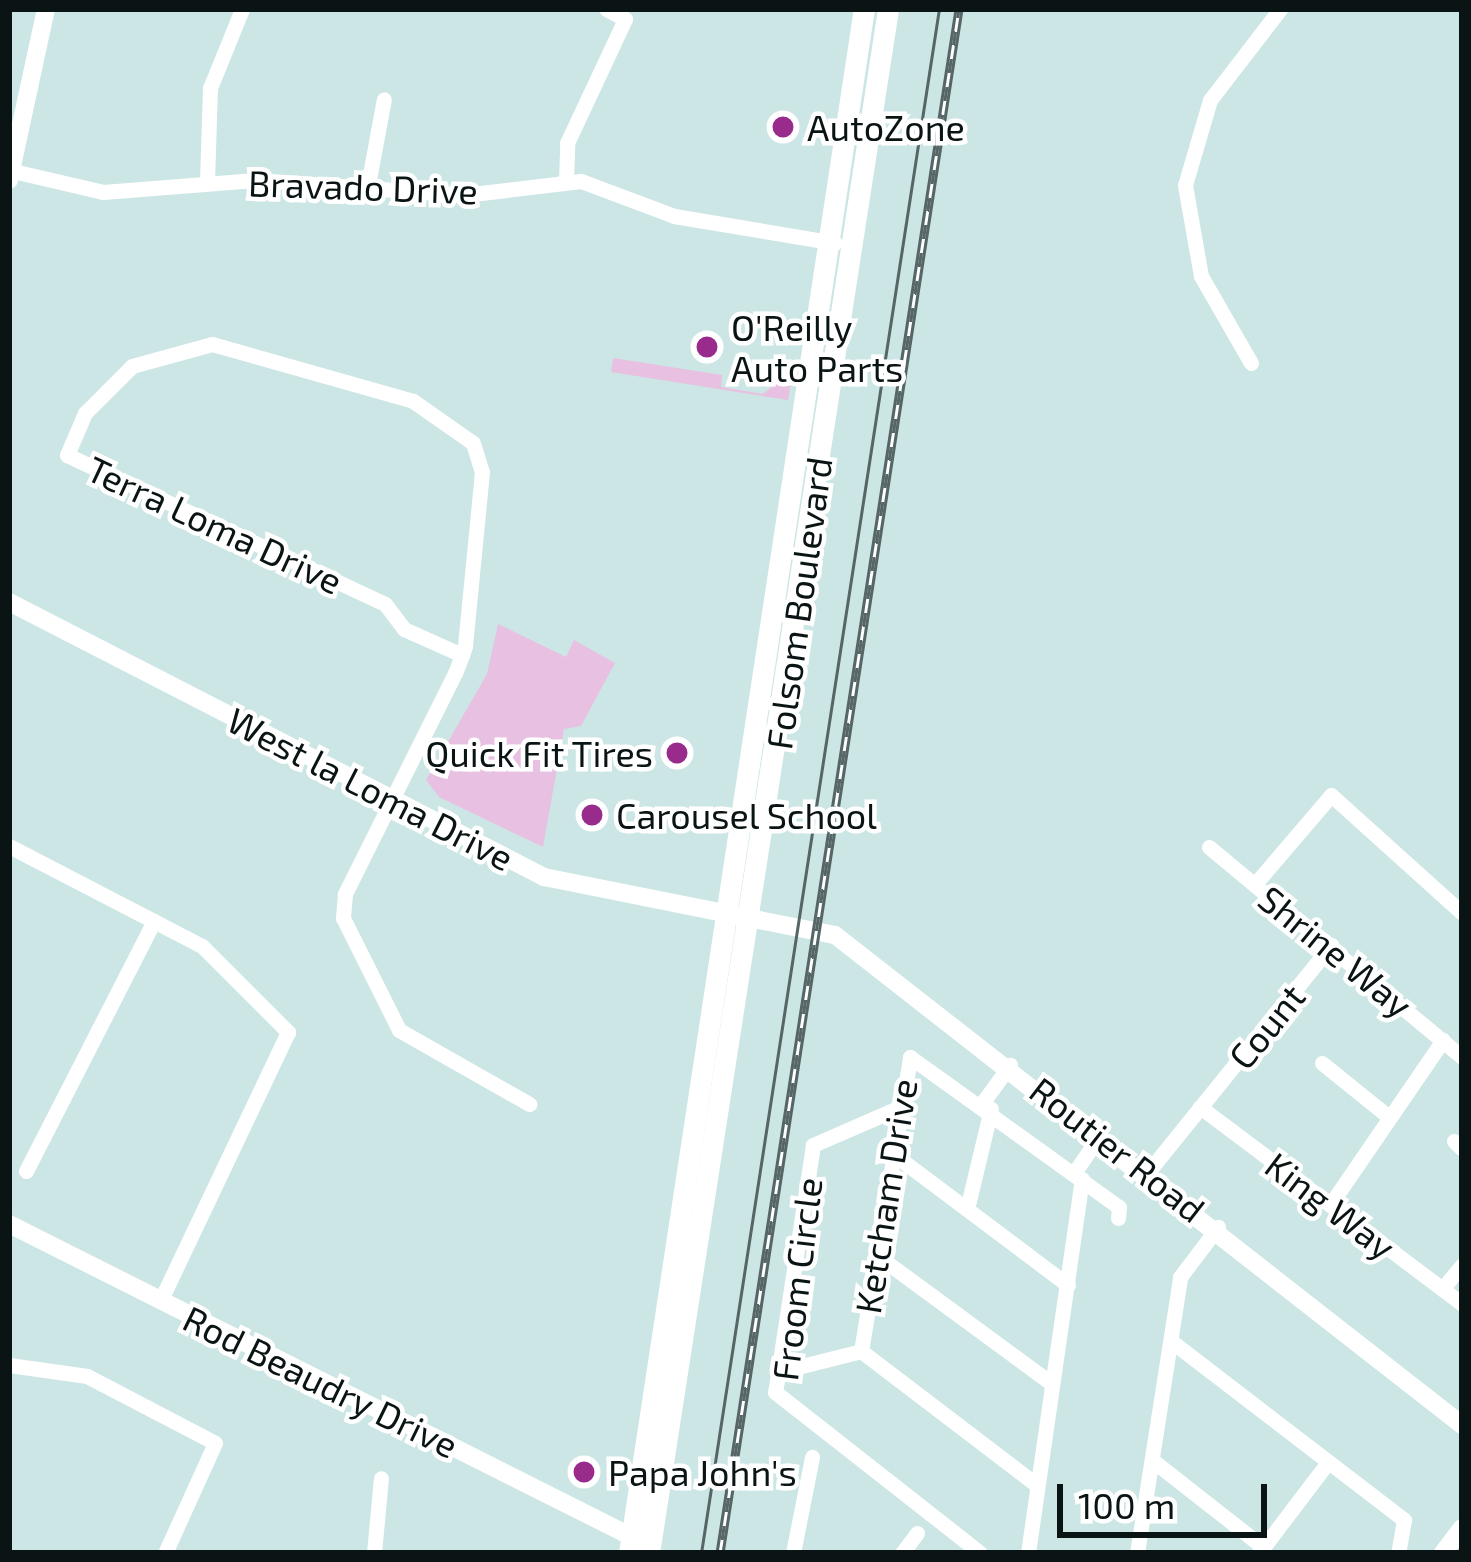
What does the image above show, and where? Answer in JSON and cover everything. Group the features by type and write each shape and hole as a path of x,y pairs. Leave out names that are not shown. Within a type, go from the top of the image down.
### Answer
{"main road":[{"name":"Folsom Boulevard","path":"640,1547 698,1252 787,692 864,9"},
{"name":"Folsom Boulevard","path":"640,1547 687,1157 772,600 888,9"},
{"path":"772,600 784,613 787,692"},
{"path":"687,1157 698,1252"}],"street":[{"path":"11,175 46,9"},
{"path":"207,182 210,88 242,9"},
{"path":"566,181 567,143 625,19 606,9"},
{"path":"1251,364 1201,276 1185,185 1210,100 1280,9"},
{"path":"368,185 384,99"},
{"name":"Bravado Drive","path":"11,175 103,192 207,182 368,185 464,195 566,181 674,216 839,243"},
{"name":"Terra Loma Drive","path":"462,655 404,629 385,604 67,455 86,413 132,365 212,344 413,401 454,426 482,472 462,655 345,894 346,927 399,1030 529,1104"},
{"name":"West la Loma Drive","path":"9,602 544,877 753,912"},
{"path":"1255,884 1331,795 1462,913"},
{"path":"9,846 154,920 232,967 288,1033 160,1301"},
{"name":"Shrine Way","path":"1209,847 1462,1057"},
{"name":"Routier Road","path":"753,912 835,935 1148,1172 1462,1425"},
{"path":"26,1171 154,920"},
{"name":"Count","path":"1148,1172 1331,945"},
{"path":"1330,1205 1443,1040"},
{"name":"Ketcham Drive","path":"778,1372 861,1351 904,1063 916,1054 987,1106"},
{"path":"1322,1064 1389,1117"},
{"path":"967,1209 987,1106 1010,1065"},
{"path":"987,1106 1078,1176 1118,1218"},
{"name":"King Way","path":"1200,1107 1462,1304"},
{"name":"Froom Circle","path":"898,1108 813,1145 775,1392 980,1553"},
{"path":"1028,1553 1068,1285 1078,1176 1100,1135"},
{"path":"892,1154 1068,1285"},
{"name":"Rod Beaudry Drive","path":"9,1224 640,1547"},
{"path":"1137,1553 1180,1277 1218,1227"},
{"path":"878,1256 1052,1384"},
{"path":"1442,1289 1462,1265"},
{"path":"1171,1341 1404,1520 1398,1553"},
{"path":"861,1351 1037,1485"},
{"path":"9,1364 88,1376 215,1443 165,1553"},
{"path":"793,1553 812,1457"},
{"path":"1152,1460 1261,1550 1328,1462"},
{"path":"374,1553 381,1478"},
{"path":"1443,1553 1462,1528"},
{"path":"902,1553 917,1534"}],"shaded area":[{"path":"613,358 722,375 721,387 763,394 793,369 788,400 611,372"},
{"path":"498,624 566,657 574,640 615,663 581,726 564,729 543,847 439,797 426,780 487,674"}],"tram line":[{"path":"701,1553 939,9"}],"railway":[{"path":"720,1553 959,9"}],"place":[{"name":"AutoZone","path":"783,127"},
{"name":"O'Reilly Auto Parts","path":"707,347"},
{"name":"Quick Fit Tires","path":"677,753"},
{"name":"Carousel School","path":"592,815"},
{"name":"Papa John's","path":"584,1472"}]}
